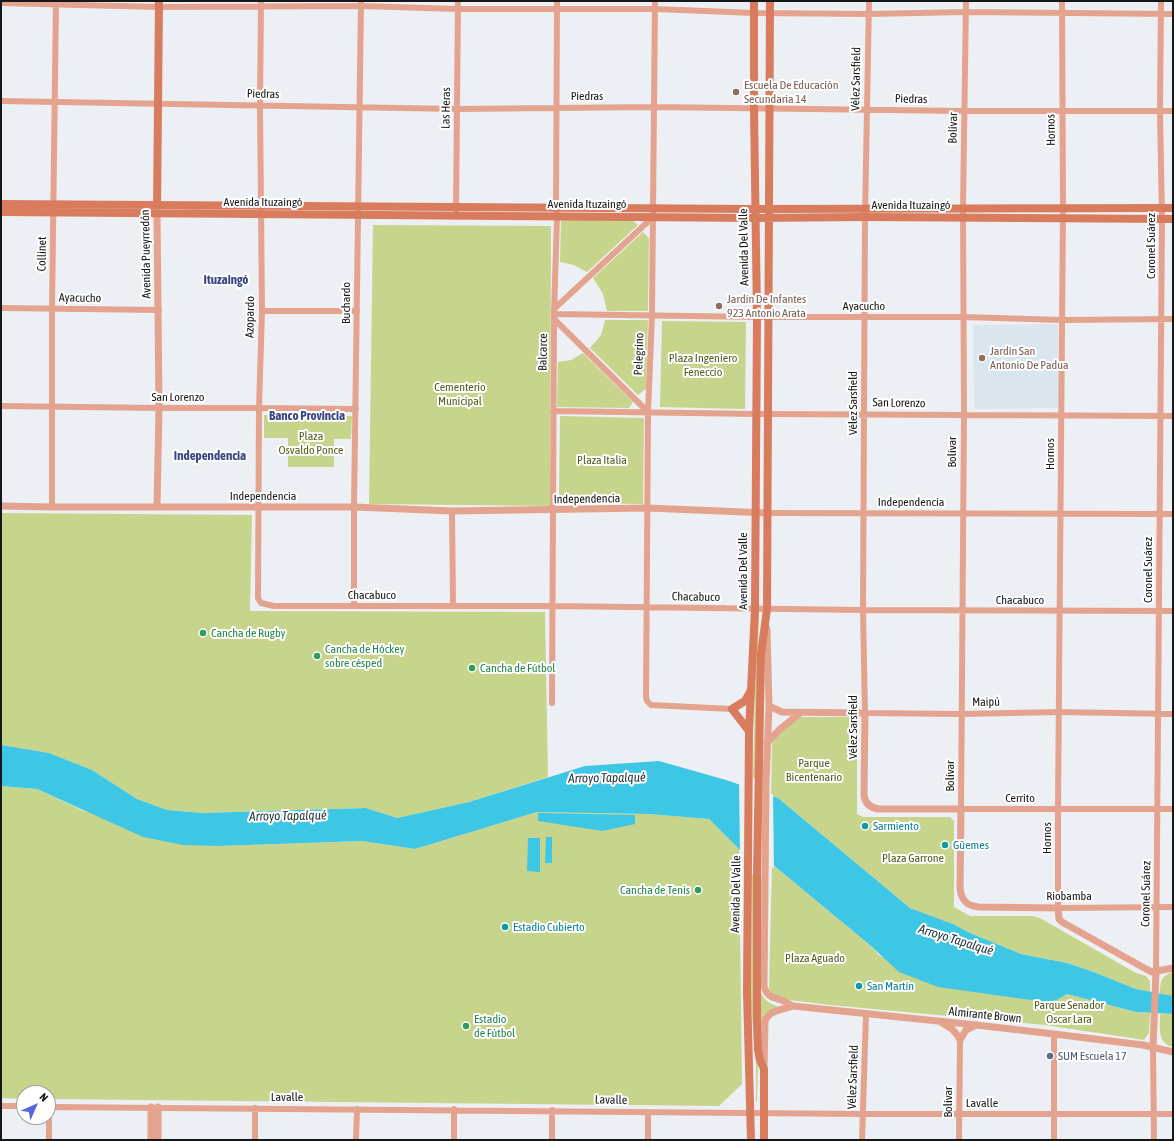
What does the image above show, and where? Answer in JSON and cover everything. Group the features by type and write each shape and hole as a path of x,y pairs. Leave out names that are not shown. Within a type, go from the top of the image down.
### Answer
{"main road":[{"name":"Avenida Del Valle","path":"754,1 757,317 755,609 748,780 757,874 757,1021 758,1050 764,1069 764,1140"},
{"name":"Avenida Del Valle","path":"751,1140 747,992 757,874 762,782 761,654 767,609 770,1"},
{"name":"Avenida Pueyrredón","path":"157,209 159,4"},
{"name":"Avenida Ituzaingó","path":"1,204 54,208 456,211 557,216 755,209 769,213 865,217 1173,219"},
{"name":"Avenida Ituzaingó","path":"456,211 556,207 755,218 769,213 866,208 1173,208"},
{"name":"Avenida Ituzaingó","path":"1,212 54,208"},
{"path":"749,731 732,708 745,701 751,688"}],"street":[{"name":"Las Heras","path":"456,211 458,1"},
{"name":"Balcarce","path":"552,703 553,411 557,216 556,1"},
{"name":"Pelegrino","path":"655,1 652,315 648,412 646,697 647,701 652,705 732,708"},
{"name":"Vélez Sarsfield","path":"868,804 864,795 865,713 863,610 866,109 869,1"},
{"name":"Bolívar","path":"966,1 962,208 964,415 960,892 966,903"},
{"name":"Hornos","path":"1058,908 1063,219 1062,1"},
{"name":"Coronel Suárez","path":"1154,1140 1153,1048 1157,907 1162,219 1160,111 1161,1"},
{"name":"Collinet","path":"52,507 52,309 56,2"},
{"path":"1,3 361,4 458,8 655,9 754,13 869,14 966,12 1173,14"},
{"name":"Azopardo","path":"261,4 260,106 262,311 259,408 258,598 261,603 267,605"},
{"name":"Buchardo","path":"354,606 361,4"},
{"name":"Piedras","path":"1,101 458,108 653,106 964,111 1173,111"},
{"name":"Avenida Pueyrredón","path":"157,209 159,310 157,506"},
{"path":"648,412 554,314 653,212"},
{"name":"Ayacucho","path":"1,308 159,310"},
{"path":"262,311 357,311"},
{"name":"Ayacucho","path":"554,314 768,318 964,317 1062,320 1173,319"},
{"name":"San Lorenzo","path":"1,406 356,410"},
{"name":"San Lorenzo","path":"553,411 756,414 1173,416"},
{"name":"Independencia","path":"1,506 354,507 452,511 648,508 755,513 1173,514"},
{"path":"452,511 453,606"},
{"name":"Chacabuco","path":"267,605 552,606 962,611 1173,611"},
{"name":"Avenida Del Valle","path":"762,782 767,744 769,706 767,609"},
{"name":"Maipú","path":"769,706 782,712 800,713 961,714 1059,712 1173,714"},
{"path":"767,744 779,730 800,713"},
{"name":"Cerrito","path":"868,804 873,808 879,809 1173,809"},
{"name":"Avenida Del Valle","path":"757,874 764,986 767,994 771,998 784,1001 793,1006"},
{"name":"Riobamba","path":"966,903 975,906 1058,908 1173,907"},
{"path":"1058,908 1059,919 1062,922 1146,969 1152,972 1173,968"},
{"path":"764,1069 766,1017 771,1012 784,1010 793,1006"},
{"name":"Almirante Brown","path":"793,1006 976,1024 1144,1045 1173,1052"},
{"name":"Vélez Sarsfield","path":"862,1140 866,1014"},
{"path":"938,1021 952,1028 957,1033 960,1040"},
{"path":"960,1040 966,1030 976,1024"},
{"path":"1054,1034 1054,1140"},
{"name":"Bolívar","path":"959,1140 960,1040"},
{"path":"1,1106 16,1106"},
{"name":"Lavalle","path":"56,1107 454,1109 862,1114 1173,1114"},
{"path":"151,1140 155,1107"},
{"path":"155,1107 158,1140"},
{"path":"255,1108 255,1140"},
{"path":"356,1109 356,1140"},
{"path":"454,1109 454,1140"},
{"path":"552,1110 552,1140"},
{"path":"648,1112 648,1140"},
{"path":"49,1125 49,1140"}],"shaded area":[{"path":"1058,324 1059,408 974,409 973,325"}],"green space":[{"path":"561,220 632,220 638,225 587,272 574,265 560,262"},
{"name":"Cementerio Municipal","path":"373,225 551,226 550,506 369,504"},
{"path":"643,232 649,238 648,311 607,311 603,294 593,278"},
{"name":"Plaza Ingeniero Feneccio","path":"605,320 648,320 646,389 638,395 590,348 601,335"},
{"name":"Plaza Ingeniero Feneccio","path":"662,321 746,322 745,409 660,407"},
{"path":"583,353 633,402 629,408 557,407 558,362 571,360"},
{"name":"Plaza Osvaldo Ponce","path":"264,415 352,416 351,439 334,439 334,467 288,467 288,438 264,438"},
{"name":"Plaza Italia","path":"560,416 644,418 643,504 559,503"},
{"path":"1,513 252,515 250,611 545,612 548,777 469,802 397,818 366,808 203,813 167,810 137,799 92,770 49,753 1,745"},
{"path":"757,613 759,613 755,778 753,778"},
{"name":"Parque Bicentenario","path":"800,717 853,717 857,721 857,814 863,817 950,817 954,821 954,907 970,916 1032,916 1040,918 1136,973 1146,976 1150,981 1150,992 1136,989 1067,963 1021,954 970,933 953,924 910,908 778,798 771,795 772,743 782,730"},
{"path":"1,786 37,789 84,811 219,846 362,841 415,849 537,812 648,814 709,819 739,849 742,1084 719,1106 56,1099 56,1085 16,1085 16,1099 1,1098"},
{"path":"772,864 871,946 880,956 1057,1000 1067,994 1136,1012 1150,1013 1149,1033 1144,1040 1045,1025 830,1005 774,997 769,990"},
{"path":"752,875 753,1003 758,1065 757,1102 756,1064 751,1003"},
{"path":"760,877 762,877 761,993 767,1001 781,1008 766,1013 762,1019 762,1035 759,1017"},
{"path":"1173,972 1173,996 1160,994 1162,980 1166,975"},
{"path":"1160,1014 1173,1014 1173,1047 1164,1042 1160,1034"}],"water":[{"name":"Arroyo Tapalqué","path":"1,745 49,753 92,770 137,799 167,810 203,813 366,808 397,818 469,802 585,766 659,761 726,780 778,798 910,908 953,924 970,933 1021,954 1067,963 1136,989 1173,996 1173,1014 1136,1012 1067,994 1057,1000 1045,1002 938,987 899,972 871,946 772,864 744,854 709,819 648,814 537,812 415,849 362,841 219,846 183,845 143,837 37,789 1,786"},
{"path":"538,813 635,815 635,824 602,831 538,821"},
{"path":"546,837 552,837 552,863 545,863"},
{"path":"528,838 540,838 540,872 527,871"}],"pier":[{"path":"739,782 773,794 774,869 771,866 743,856 740,853"}],"place":[{"name":"Escuela De Educación Secundaria 14","path":"736,92"},
{"name":"Jardín De Infantes 923 Antonio Arata","path":"719,306"},
{"name":"Jardín San Antonio De Padua","path":"982,358"},
{"name":"Cancha de Rugby","path":"203,633"},
{"name":"Cancha de Hóckey sobre césped","path":"317,656"},
{"name":"Cancha de Fútbol","path":"472,668"},
{"name":"Sarmiento","path":"865,826"},
{"name":"Güemes","path":"945,845"},
{"name":"Cancha de Tenis","path":"698,890"},
{"name":"Estadio Cubierto","path":"505,927"},
{"name":"San Martín","path":"859,986"},
{"name":"Estadio de Fútbol","path":"466,1026"},
{"name":"SUM Escuela 17","path":"1050,1056"}],"district":[{"name":"Ituzaingó","path":"226,280"},
{"name":"Banco Provincia","path":"307,416"},
{"name":"Independencia","path":"210,456"}],"park label":[{"name":"Plaza Garrone","path":"913,858"},
{"name":"Plaza Aguado","path":"815,958"},
{"name":"Parque Senador Oscar Lara","path":"1069,1012"}]}
